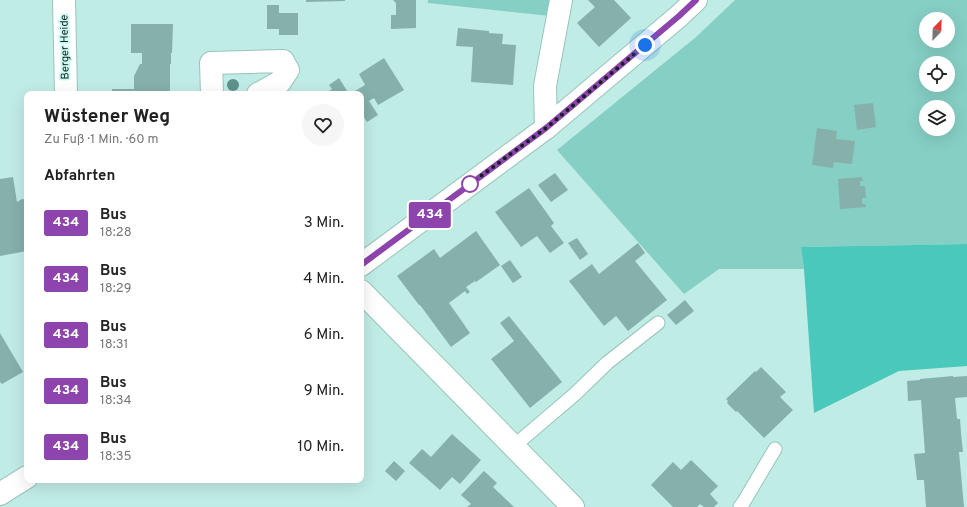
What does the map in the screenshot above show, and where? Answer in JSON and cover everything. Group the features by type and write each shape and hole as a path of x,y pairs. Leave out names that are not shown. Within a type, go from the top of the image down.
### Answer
{"street":[{"name":"Berger Heide","path":"64,0 66,91"},
{"path":"546,128 545,86 561,0"},
{"path":"364,263 546,128 696,0"},
{"path":"212,91 211,63 283,61 288,70 280,82 264,91"},
{"path":"364,294 573,507"},
{"path":"0,494 24,479"}],"lane":[{"path":"514,446 575,394 607,363 658,323"},
{"path":"740,507 775,449"}],"green space":[{"path":"428,0 553,0 550,16 428,3"},
{"path":"735,0 967,0 967,244 801,247 804,269 719,269 684,294 557,150 696,37"}],"shaded area":[{"path":"967,244 967,366 899,371 814,413 804,269 801,247"}],"building":[{"path":"306,0 345,0 345,1 306,2"},
{"path":"393,0 416,0 416,28 391,29 391,15 396,15 396,3"},
{"path":"588,0 614,0 631,18 599,47 577,23 595,7"},
{"path":"267,5 279,5 279,13 298,13 298,35 279,35 279,29 267,29"},
{"path":"131,24 173,24 170,64 170,91 112,91 112,89 134,89 134,76 140,64 142,64 142,53 131,53"},
{"path":"458,28 503,34 502,44 516,45 513,85 471,82 473,47 456,46"},
{"path":"384,58 404,90 378,105 374,98 369,101 378,115 367,122 364,118 364,91 355,91 365,85 359,74"},
{"path":"339,78 347,91 329,91 332,89 329,85"},
{"path":"873,103 876,127 857,130 854,105"},
{"path":"817,128 837,131 836,139 855,141 852,164 834,162 833,168 812,165"},
{"path":"555,173 568,190 551,202 538,185"},
{"path":"13,177 17,202 24,199 24,252 0,256 0,179"},
{"path":"862,177 863,181 860,181 860,186 865,186 866,198 862,198 862,204 865,204 866,207 840,209 838,179"},
{"path":"529,188 554,223 551,226 564,243 550,253 537,236 521,247 495,212"},
{"path":"476,231 500,265 476,282 475,281 466,287 470,292 467,294 465,291 449,303 470,333 451,347 397,276 434,249 440,258"},
{"path":"577,238 588,254 580,260 568,243"},
{"path":"638,243 645,253 635,261 667,300 628,331 616,316 604,326 569,281 592,264 599,274"},
{"path":"510,260 522,277 513,283 501,266"},
{"path":"685,300 694,311 676,325 667,315"},
{"path":"509,316 562,382 530,408 491,359 514,341 500,323"},
{"path":"0,333 23,372 2,384 0,382"},
{"path":"761,367 786,392 780,397 793,410 764,438 727,403 728,401 726,399"},
{"path":"967,376 967,397 955,398 957,419 960,419 963,452 959,452 964,507 926,507 924,480 917,480 914,454 925,453 921,400 908,401 907,381"},
{"path":"452,434 481,460 460,484 452,477 440,490 409,463 422,449 431,457"},
{"path":"691,460 718,486 710,494 718,503 714,507 704,507 700,504 697,507 673,507 651,485 673,462 681,470"},
{"path":"394,461 405,471 396,481 385,471"},
{"path":"484,471 497,483 493,487 514,507 467,507 471,504 461,495"}],"bus line":[{"name":"434","path":"364,263 546,128 622,65 696,0"}],"route":[{"path":"470,184 546,128 645,45"}]}
